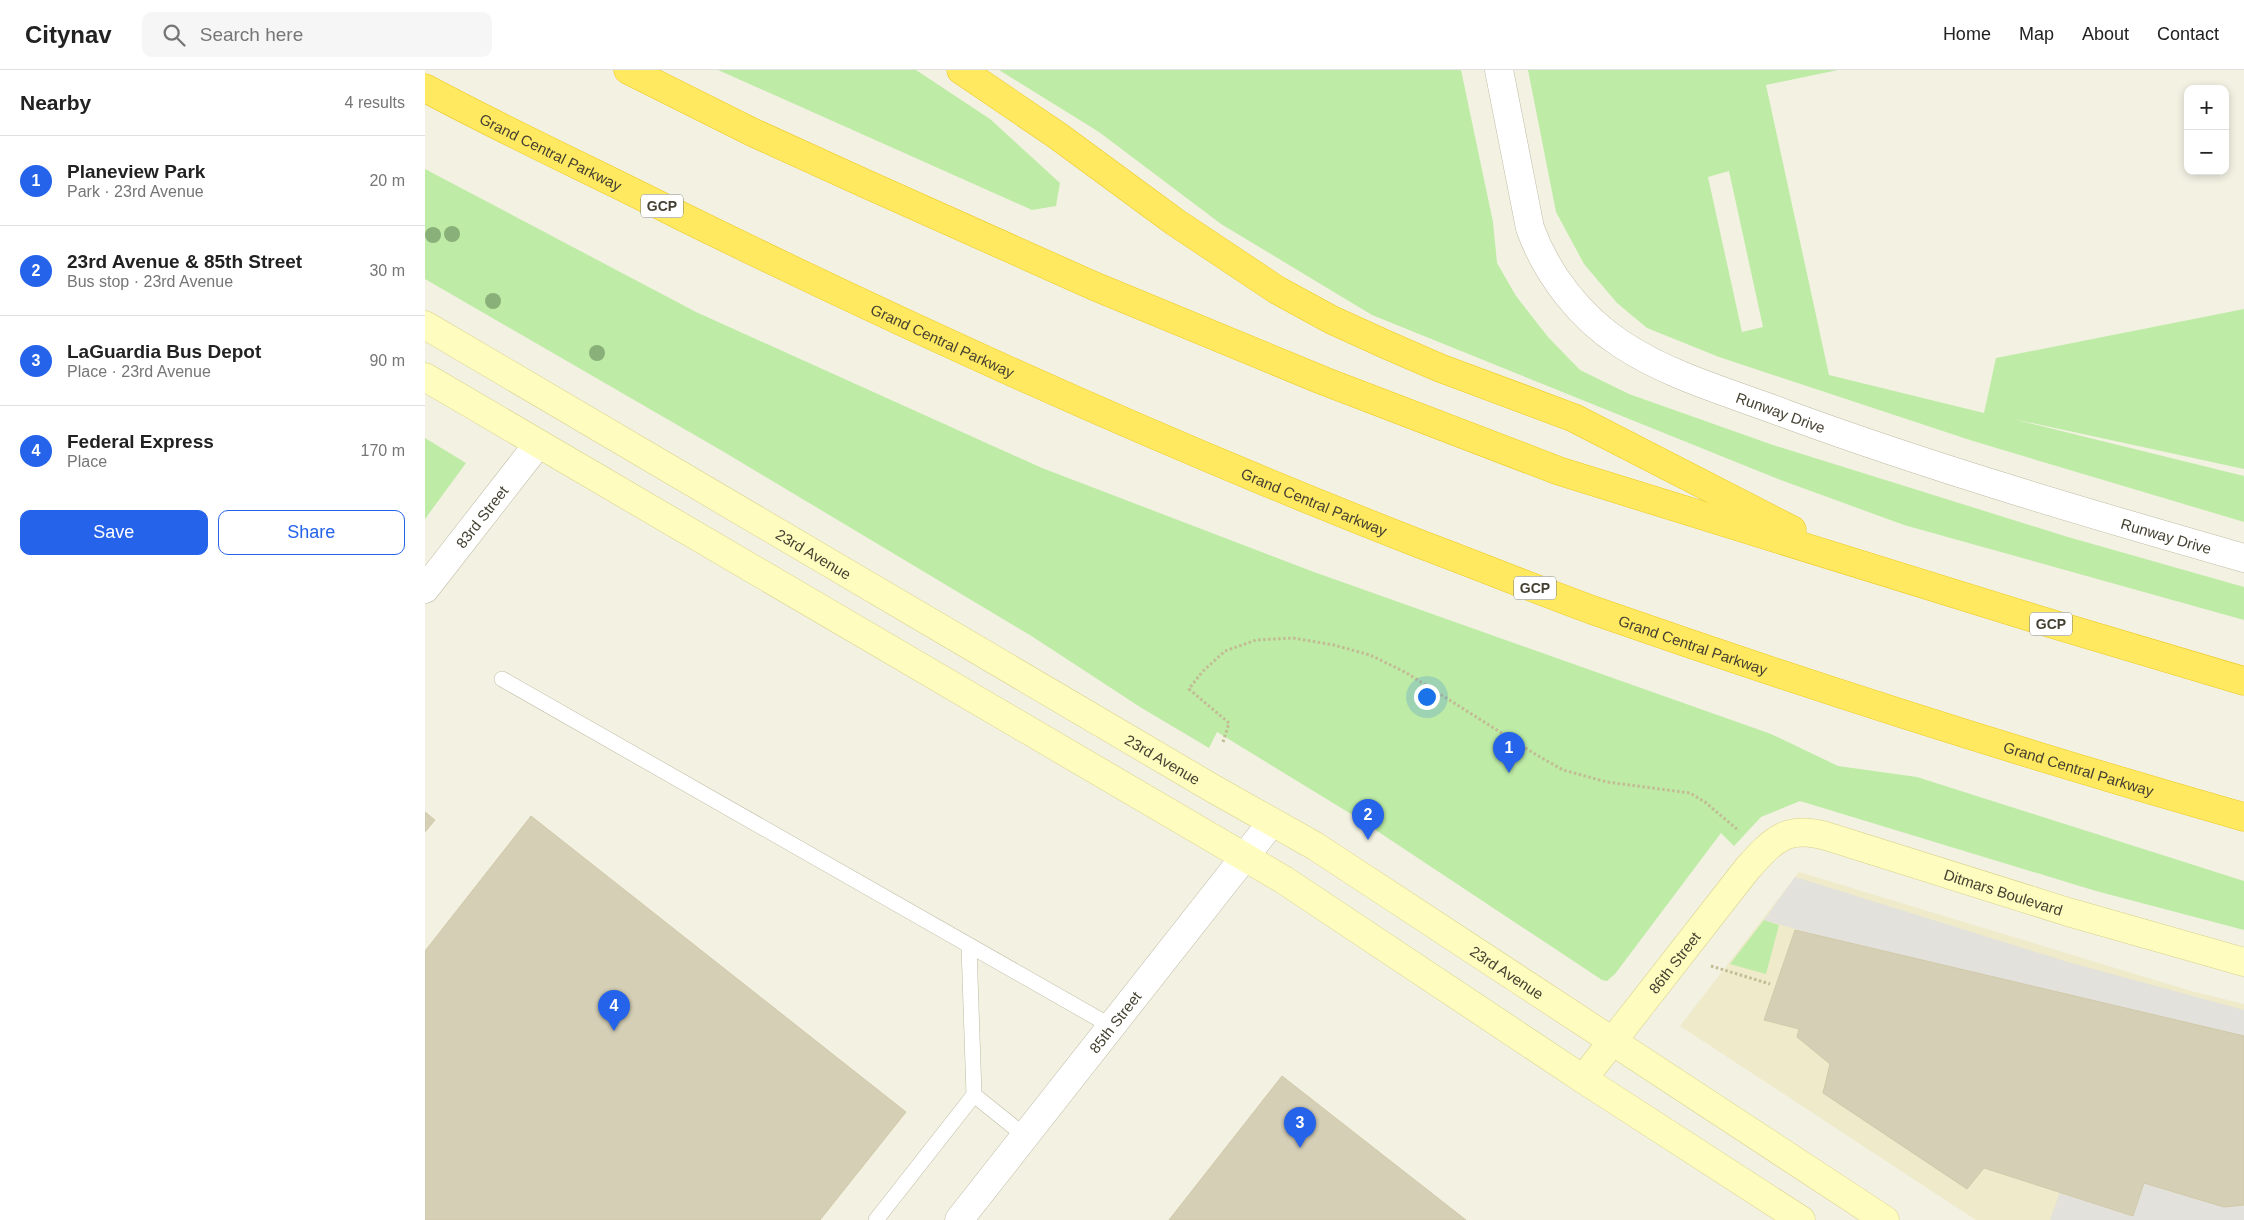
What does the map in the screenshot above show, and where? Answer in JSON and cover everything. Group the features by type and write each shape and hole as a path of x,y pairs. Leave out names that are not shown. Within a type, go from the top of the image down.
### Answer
{"highway":[{"name":"GCP","path":"628,70 752,132 1094,286 1315,377 1559,471 2244,681"},
{"path":"961,70 1058,136 1203,242 1277,290 1332,320 1413,356 1574,418 1858,564"},
{"name":"Grand Central Parkway","path":"425,88 561,157 909,326 1129,424 1358,520 1593,610 1829,691 2069,767 2244,817"}],"street":[{"name":"Runway Drive","path":"1499,70 1530,228 1537,248 1570,298 1603,331 1621,344 1648,360 1686,377 1860,441 2244,558"},
{"name":"23rd Avenue","path":"425,325 1315,846 1885,1220"},
{"path":"425,376 1284,880 1801,1220"},
{"name":"83rd Street","path":"425,589 538,444"},
{"name":"85th Street","path":"959,1220 1272,822"},
{"name":"Ditmars Boulevard","path":"1754,841 1798,831 1813,832 2068,912 2244,962"},
{"name":"86th Street","path":"1583,1078 1679,957 1754,841"}],"lane":[{"path":"503,679 1111,1026"},
{"path":"876,1220 974,1095 969,946"},
{"path":"974,1095 1025,1136"}],"path":[{"path":"1223,742 1229,723 1189,690 1202,672 1225,651 1256,640 1293,638 1334,645 1370,655 1405,672 1563,770 1607,782 1690,793 1705,802 1754,841"},
{"path":"1679,957 1770,984"}],"shaded area":[{"path":"1799,872 2191,991 2244,1004 2244,1220 1976,1220 1680,1026"},
{"path":"1795,877 2071,963 2244,1010 2244,1058 1764,920"},
{"path":"2144,1183 2224,1207 2244,1205 2244,1220 2050,1220 2060,1192 2133,1216"}],"green space":[{"path":"718,70 916,70 990,119 1060,183 1056,206 1032,210"},
{"path":"999,70 1461,70 1493,222 1497,263 1516,296 1548,337 1580,370 1629,394 1773,445 2068,537 2244,587 2244,620 1904,525 1778,479 1372,315 1221,224 1099,132"},
{"path":"1528,70 1838,70 1766,85 1829,375 1984,413 1996,358 2244,309 2244,469 2013,419 2244,476 2244,522 1973,441 1719,357 1647,328 1617,303 1584,264 1556,212","holes":["1729,171 1763,327 1742,332 1708,177"]},
{"path":"425,169 696,312 1042,468 1314,572 1771,734 1838,766 1917,777 2244,881 2244,930 2096,891 1800,801 1761,817 1734,846 1721,833 1615,974 1607,981 1602,980 1356,817 1217,732 1209,748 1140,707 1033,637 724,452 425,279"},
{"path":"425,438 466,463 425,519"},
{"path":"1764,920 1779,925 1766,974 1730,964"}],"building":[{"path":"425,812 435,820 425,832"},
{"path":"531,816 906,1112 820,1220 425,1220 425,951"},
{"path":"1795,930 2244,1036 2244,1205 2224,1207 2144,1183 2133,1216 1984,1168 1967,1189 1823,1093 1830,1064 1797,1037 1799,1029 1764,1020"},
{"path":"1282,1076 1466,1220 1169,1220"}],"place":[{"name":"Planeview Park","path":"1509,773"},
{"name":"23rd Avenue & 85th Street","path":"1368,840"},
{"name":"Federal Express","path":"614,1031"},
{"name":"LaGuardia Bus Depot","path":"1300,1148"}]}
